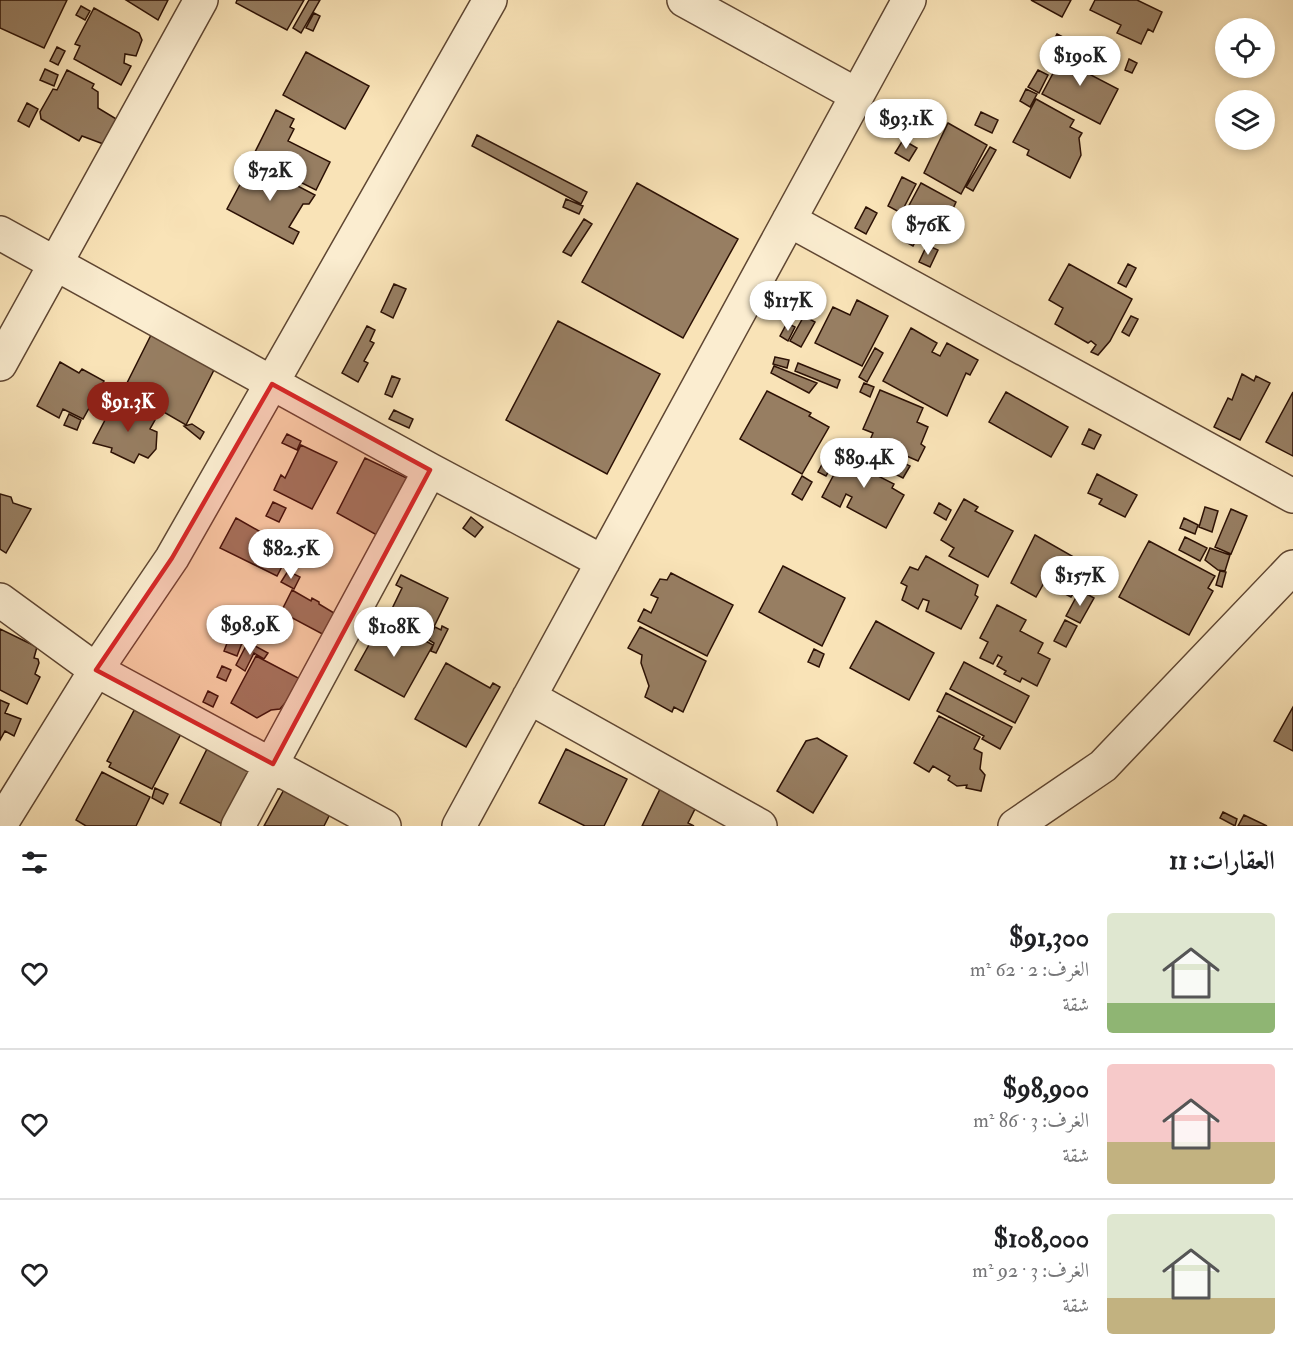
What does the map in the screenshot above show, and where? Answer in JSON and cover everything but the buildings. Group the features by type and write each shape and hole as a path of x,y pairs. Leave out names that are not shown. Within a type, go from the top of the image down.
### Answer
{"street":[{"path":"0,364 201,0"},
{"path":"0,825 96,670 172,558 490,0"},
{"path":"684,0 857,95"},
{"path":"459,826 909,0"},
{"path":"789,220 1293,496"},
{"path":"0,233 272,384 603,562"},
{"path":"238,826 430,470"},
{"path":"1015,826 1103,766 1293,567"},
{"path":"0,600 96,670 384,826"},
{"path":"529,698 748,824"}],"highlighted area":[{"path":"272,384 430,470 273,764 96,670 172,558"}]}
